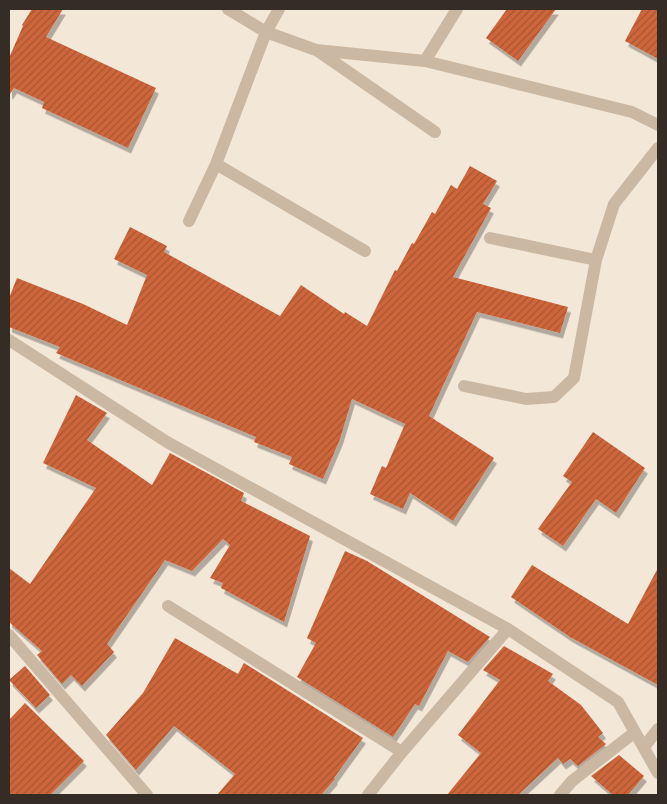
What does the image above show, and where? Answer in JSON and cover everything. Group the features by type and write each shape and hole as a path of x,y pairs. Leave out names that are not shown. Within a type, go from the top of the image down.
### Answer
{"street":[{"path":"228,9 266,32 316,50 425,61 632,112 658,126"},
{"path":"189,221 216,164 266,32 279,9"},
{"path":"425,61 457,9"},
{"path":"316,50 436,132"},
{"path":"464,386 526,399 554,397 574,378 596,260 614,204 658,148"},
{"path":"216,164 365,251"},
{"path":"490,238 596,260"},
{"path":"9,340 167,442 508,629 618,702 658,774"},
{"path":"168,606 402,752"},
{"path":"368,795 402,752 508,629"},
{"path":"9,634 146,795"},
{"path":"644,747 658,729"},
{"path":"560,795 572,781 635,732"}],"building":[{"path":"32,9 63,9 46,37 156,88 128,148 42,108 44,102 14,88 9,93 9,58 22,25"},
{"path":"507,9 556,9 518,61 486,38"},
{"path":"642,9 658,9 658,59 625,41"},
{"path":"470,166 497,181 483,204 491,208 453,277 568,307 560,333 477,312 429,416 494,458 453,521 410,493 403,509 370,494 382,466 386,468 405,424 352,399 340,439 323,479 289,464 292,457 254,442 256,437 56,353 60,347 9,327 9,298 17,278 83,304 127,325 147,275 114,259 130,227 167,246 164,252 280,316 301,285 344,314 345,312 367,326 395,270 397,271 412,243 414,244 432,212 435,214 451,185 457,189"},
{"path":"76,395 107,413 87,440 152,485 170,453 244,493 241,501 310,536 284,622 221,588 223,583 210,578 230,545 223,539 192,571 165,560 107,644 114,652 82,686 71,675 62,684 37,655 42,651 9,622 9,568 30,584 96,488 43,463"},
{"path":"593,432 645,468 616,513 596,499 563,546 538,529 572,482 563,476"},
{"path":"345,551 367,561 490,637 468,662 448,651 419,706 415,704 393,737 297,677 316,643 307,638"},
{"path":"532,565 628,624 658,568 658,685 570,637 511,597"},
{"path":"175,638 238,674 244,663 363,738 335,779 321,795 217,795 235,774 174,726 135,769 106,735 143,693"},
{"path":"504,646 553,674 548,681 581,705 603,733 598,737 606,744 578,766 570,759 563,764 558,758 518,795 447,795 481,753 458,735 500,680 483,670"},
{"path":"25,666 50,695 36,708 9,680"},
{"path":"25,703 84,761 50,795 9,795 9,720"},
{"path":"619,755 644,776 628,795 613,795 591,776"}]}
